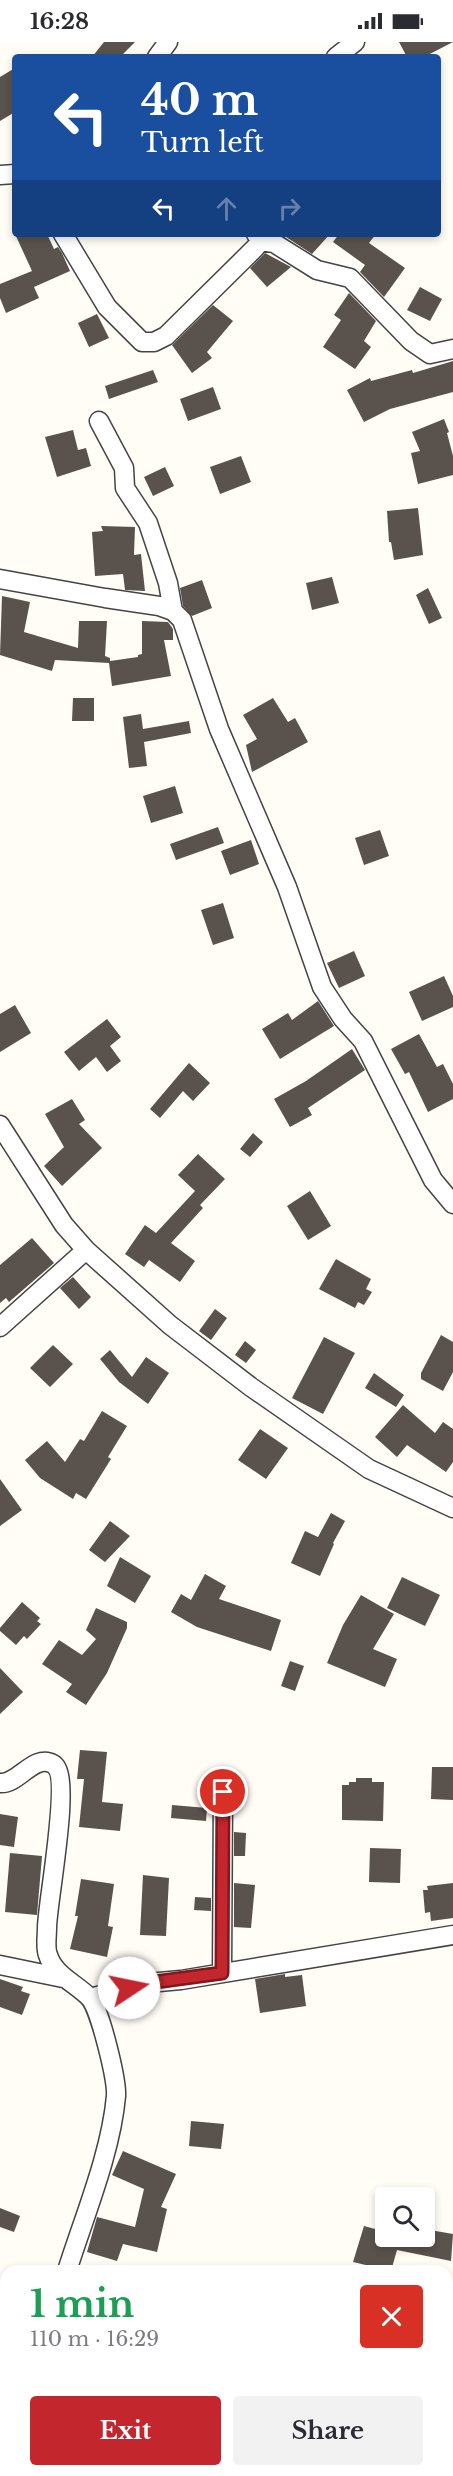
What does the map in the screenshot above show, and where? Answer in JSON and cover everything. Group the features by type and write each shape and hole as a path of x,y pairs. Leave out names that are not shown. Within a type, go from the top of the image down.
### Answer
{"street":[{"path":"340,54 355,42"},
{"path":"65,237 106,307 142,342 154,342 166,336 258,238 274,243 317,270 350,278 411,341 430,354 453,349"},
{"path":"99,421 124,468 125,488 148,523 168,583 173,611"},
{"path":"0,579 159,606 173,611 182,620 219,729 287,887 322,987 343,1019 363,1041 433,1180 453,1204"},
{"path":"0,1125 64,1225 86,1250 170,1325 251,1387 369,1469 453,1508"},
{"path":"0,1327 86,1250"},
{"path":"0,1783 11,1781 33,1765 43,1762 52,1763 58,1770 61,1779 59,1829 47,1909 48,1956 63,1978 90,1998 101,2020 116,2095 104,2157 69,2265"},
{"path":"222,1973 223,1792"},
{"path":"90,1998 148,1983 453,1935"},
{"path":"0,1965 63,1978"}],"building":[{"path":"104,42 135,42 123,54 94,54"},
{"path":"399,42 453,42 430,54 405,54"},
{"path":"12,70 12,114 0,121 0,77"},
{"path":"16,237 48,237 54,249 58,247 62,253 70,271 34,287 39,298 6,313 0,298 0,284 32,271"},
{"path":"286,237 327,237 312,254"},
{"path":"337,237 374,237 369,243 405,268 384,297 360,272 365,265 333,242"},
{"path":"265,253 291,267 267,287 250,268"},
{"path":"420,287 442,299 430,321 407,310"},
{"path":"349,293 376,321 364,341 371,347 355,369 323,347 341,320 334,315"},
{"path":"213,305 233,321 207,352 212,358 192,373 172,345"},
{"path":"97,314 109,338 89,347 78,323"},
{"path":"453,361 453,392 390,409 364,422 347,390 370,378 371,381 412,370 413,373"},
{"path":"153,370 158,382 109,399 105,386"},
{"path":"213,387 221,409 188,421 180,399"},
{"path":"444,419 453,456 453,475 418,484 411,453 420,451 412,432"},
{"path":"73,430 78,450 86,448 91,466 57,477 45,437"},
{"path":"241,456 251,482 220,494 210,467"},
{"path":"165,467 174,486 153,496 144,477"},
{"path":"418,508 423,555 394,560 391,542 389,542 387,511"},
{"path":"101,526 135,527 134,555 141,554 145,591 125,590 123,574 95,576 92,532 103,531"},
{"path":"332,577 339,603 312,610 306,583"},
{"path":"202,580 212,608 192,616 183,606 180,588"},
{"path":"428,588 442,618 429,624 416,595"},
{"path":"2,596 30,602 24,632 78,648 79,621 107,621 105,656 110,658 110,661 138,657 142,654 142,621 168,622 173,629 173,640 164,640 171,676 112,686 109,663 55,660 52,671 0,655"},
{"path":"73,698 94,698 94,721 72,721"},
{"path":"273,698 288,722 295,718 308,742 252,772 246,745 257,739 243,715"},
{"path":"141,714 143,729 189,721 191,733 144,742 147,766 129,768 123,717"},
{"path":"175,786 183,813 151,823 143,796"},
{"path":"218,827 224,843 176,860 170,844"},
{"path":"380,830 389,856 364,865 355,838"},
{"path":"251,840 259,864 230,875 221,851"},
{"path":"223,903 234,938 213,945 201,910"},
{"path":"354,951 365,976 339,988 327,963"},
{"path":"444,976 453,996 453,1007 422,1021 409,992"},
{"path":"318,1001 334,1026 280,1059 262,1029 288,1013 292,1020"},
{"path":"15,1005 31,1033 0,1052 0,1014"},
{"path":"107,1019 121,1037 110,1046 121,1061 107,1072 96,1057 79,1071 64,1052"},
{"path":"419,1034 437,1067 443,1064 453,1084 453,1099 428,1112 409,1072 405,1074 391,1049"},
{"path":"352,1049 365,1070 308,1108 312,1115 290,1127 274,1099 306,1081"},
{"path":"189,1063 210,1083 193,1101 183,1091 160,1118 150,1109"},
{"path":"72,1099 85,1120 79,1124 102,1148 62,1186 44,1166 64,1147 45,1114"},
{"path":"253,1133 263,1142 250,1157 240,1149"},
{"path":"198,1154 225,1179 200,1205 203,1208 171,1243 195,1261 180,1282 149,1260 144,1267 125,1254 145,1225 156,1233 195,1191 178,1175"},
{"path":"310,1191 331,1226 308,1240 287,1206"},
{"path":"32,1238 54,1263 9,1302 6,1298 0,1303 0,1265"},
{"path":"336,1259 371,1279 366,1289 372,1292 364,1305 358,1302 355,1308 319,1289"},
{"path":"73,1277 91,1297 79,1309 60,1288"},
{"path":"215,1309 227,1318 211,1340 199,1331"},
{"path":"441,1335 453,1342 453,1372 443,1391 421,1379 421,1373"},
{"path":"324,1337 355,1353 323,1414 292,1398"},
{"path":"245,1341 256,1350 246,1363 235,1355"},
{"path":"53,1345 73,1364 50,1387 30,1368"},
{"path":"110,1350 132,1377 146,1357 169,1373 148,1404 119,1382 100,1359"},
{"path":"374,1373 404,1395 396,1407 365,1388"},
{"path":"403,1405 435,1433 443,1422 453,1429 453,1462 446,1472 407,1445 397,1457 375,1437"},
{"path":"102,1411 127,1426 108,1457 111,1459 86,1499 76,1493 73,1499 40,1478 25,1460 47,1441 65,1462 80,1439 84,1441"},
{"path":"260,1429 288,1448 266,1479 238,1460"},
{"path":"0,1479 22,1510 0,1526"},
{"path":"331,1513 345,1521 333,1543 320,1576 291,1563 305,1531 318,1537"},
{"path":"110,1521 130,1536 105,1562 89,1550"},
{"path":"120,1557 151,1576 135,1603 107,1586"},
{"path":"205,1574 226,1586 219,1599 281,1620 271,1651 197,1627 171,1612 181,1594 191,1600"},
{"path":"402,1577 440,1595 425,1626 387,1608"},
{"path":"361,1595 394,1614 373,1649 397,1659 385,1687 327,1663 343,1625"},
{"path":"22,1602 40,1618 37,1621 41,1624 27,1639 24,1636 16,1645 0,1631 0,1628"},
{"path":"96,1608 127,1622 127,1628 107,1673 86,1705 66,1692 72,1684 42,1664 59,1640 82,1655 96,1639 86,1630"},
{"path":"290,1661 304,1666 295,1691 281,1686"},
{"path":"0,1668 23,1692 0,1714"},
{"path":"80,1750 107,1752 102,1802 123,1804 120,1831 79,1827 84,1779 77,1779"},
{"path":"432,1767 453,1767 453,1800 431,1799"},
{"path":"356,1778 372,1778 372,1782 384,1782 383,1821 342,1820 342,1785 356,1782"},
{"path":"172,1805 207,1808 206,1821 171,1818"},
{"path":"0,1814 18,1817 14,1847 0,1845"},
{"path":"234,1832 246,1833 245,1856 234,1856"},
{"path":"370,1848 401,1849 400,1883 369,1882"},
{"path":"10,1853 42,1856 37,1915 5,1912"},
{"path":"143,1875 169,1878 166,1936 140,1935"},
{"path":"81,1879 114,1884 108,1926 113,1927 107,1957 70,1949 78,1916 75,1916"},
{"path":"234,1883 255,1885 251,1928 234,1927"},
{"path":"453,1883 453,1918 431,1921 430,1912 425,1913 423,1890 428,1890 427,1886"},
{"path":"195,1897 211,1898 211,1911 194,1910"},
{"path":"285,1974 285,1977 302,1975 306,2006 260,2013 255,1979"},
{"path":"0,1979 23,1987 21,1991 30,1994 22,2015 0,2007"},
{"path":"191,2121 224,2124 221,2149 189,2146"},
{"path":"123,2151 176,2174 161,2207 167,2209 157,2252 123,2244 117,2261 87,2252 97,2217 135,2227 144,2189 112,2175"},
{"path":"0,2208 20,2216 14,2232 0,2227"},
{"path":"364,2226 375,2229 375,2247 435,2247 435,2231 453,2234 451,2261 397,2250 393,2265 366,2265 353,2262"}],"route":[{"path":"129,1988 148,1983 222,1973 223,1792"}]}
